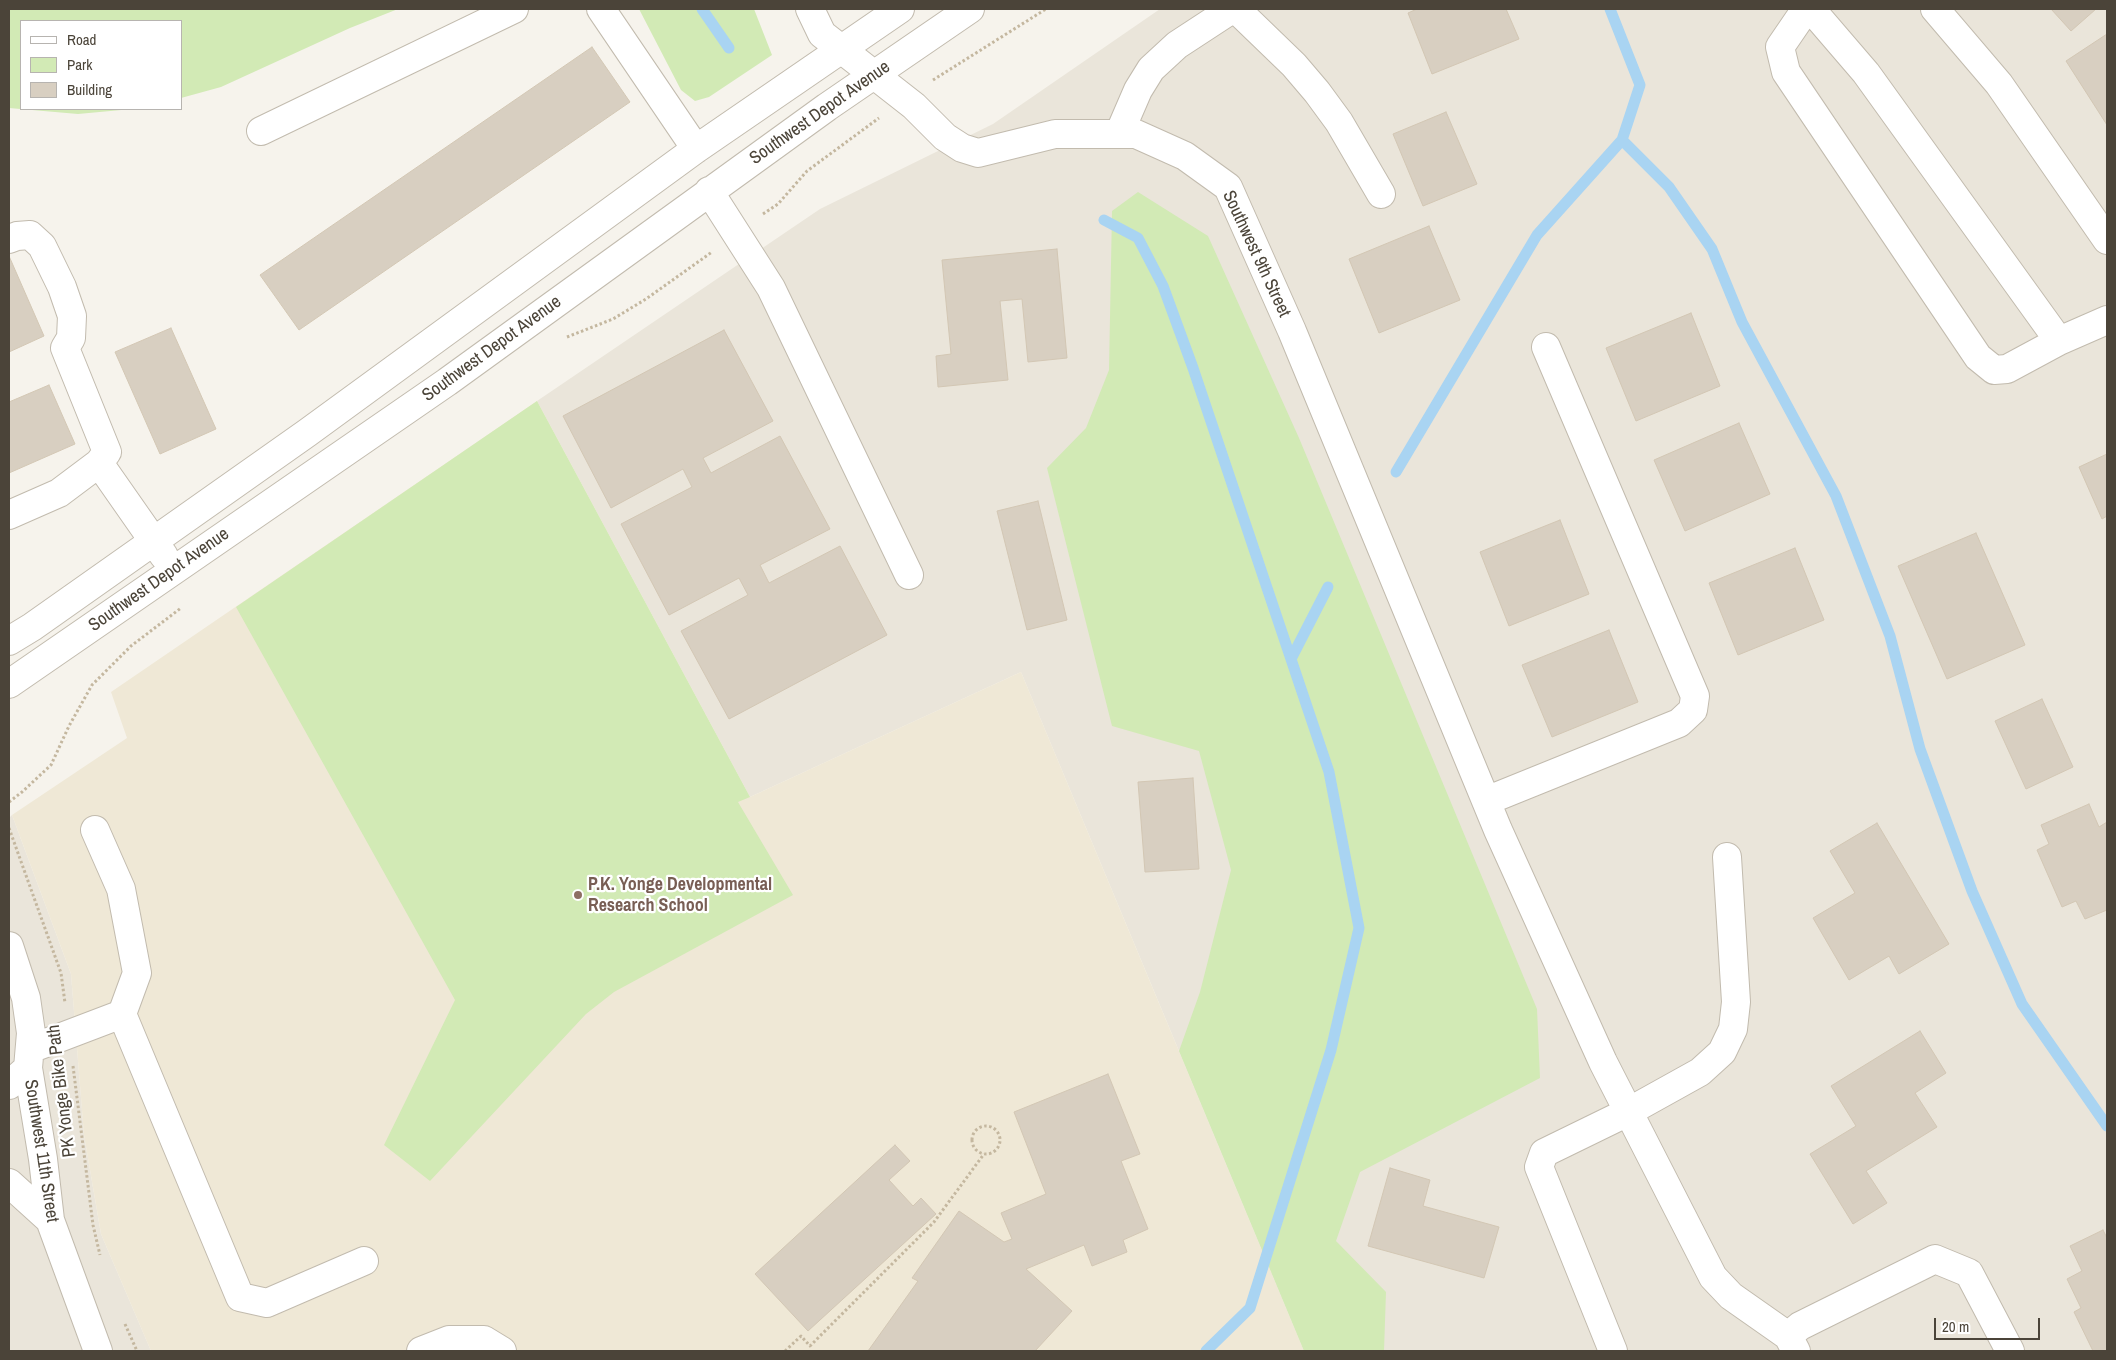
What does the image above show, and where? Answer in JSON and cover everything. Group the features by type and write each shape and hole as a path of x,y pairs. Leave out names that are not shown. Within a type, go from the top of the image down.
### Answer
{"street":[{"path":"262,131 514,9"},
{"path":"600,9 696,149"},
{"name":"Southwest 9th Street","path":"810,9 822,34 840,50 914,106 945,137 962,148 978,153 1056,134 1136,134 1185,156 1228,187 1292,331 1486,801 1599,1053 1713,1277 1731,1296 1792,1344"},
{"path":"9,640 32,627 324,421 696,149 900,9"},
{"name":"Southwest Depot Avenue","path":"9,684 447,382 709,191 970,9"},
{"path":"1119,134 1138,90 1151,69 1177,45 1232,9"},
{"path":"1236,9 1282,52 1317,92 1339,122 1381,194"},
{"path":"1806,9 1780,47 1786,72 1978,357 1994,370 2007,369 2059,340 2107,320"},
{"path":"1811,9 1866,73 2059,340"},
{"path":"1935,9 1999,84 2107,240"},
{"path":"709,191 771,288 909,575"},
{"path":"9,239 30,235 42,246 62,287 72,316 71,338 65,348 107,452 99,463 59,493 9,515"},
{"path":"1486,801 1680,723 1693,710 1695,696 1546,347"},
{"path":"99,463 174,569"},
{"path":"95,830 121,889 137,973 122,1014 240,1297 267,1303 364,1262"},
{"path":"1613,1351 1539,1167 1544,1153 1628,1112 1700,1072 1722,1052 1733,1029 1736,1002 1727,857"},
{"name":"Southwest 11th Street","path":"9,946 26,998 31,1033 22,1067 44,1160 50,1220 98,1351"},
{"path":"22,1067 69,1034 122,1014"},
{"path":"9,1183 50,1220"},
{"path":"1792,1344 1800,1326 1936,1259 1969,1273 2010,1351"},
{"path":"421,1351 449,1340 484,1340 502,1351"}],"path":[{"path":"937,77 1046,9"},
{"path":"759,217 778,204 806,171 880,117"},
{"path":"564,338 613,319 646,299 714,251"},
{"path":"9,802 34,782 51,765 69,726 92,685 131,646 185,604"},
{"name":"PK Yonge Bike Path","path":"9,828 61,973 93,1225 100,1258"},
{"path":"785,1351 801,1336 810,1346 934,1222 984,1154 993,1152 1000,1145 1000,1135 990,1126 976,1129 972,1136 973,1146 984,1154"},
{"path":"122,1315 137,1351"}],"shaded area":[{"path":"1160,9 2107,9 2107,1351 1304,1351 1021,672 750,797 537,401 820,209 993,124"},
{"name":"P.K. Yonge Developmental Research School","path":"537,401 750,797 1021,672 1304,1351 151,1351 101,1234 84,1135 71,974 12,815 127,738 111,692"},
{"path":"12,815 71,974 84,1135 101,1234 151,1351 9,1351 9,818"}],"green space":[{"path":"9,9 398,9 350,28 221,87 182,98 182,20 20,20 20,109 9,108"},
{"path":"639,9 754,9 772,55 709,97 695,101 681,90"},
{"path":"32,110 121,110 78,114"},
{"path":"1138,192 1208,236 1299,438 1537,1009 1540,1078 1360,1172 1336,1241 1386,1292 1384,1351 1304,1351 1179,1051 1200,992 1231,870 1199,751 1112,726 1047,468 1086,428 1109,370 1112,211"},
{"path":"537,401 750,797 738,802 793,895 614,992 586,1014 430,1181 384,1145 455,1000 236,607"}],"building":[{"path":"1417,9 1506,9 1519,39 1432,74 1408,13"},
{"path":"2051,9 2096,9 2071,31"},
{"path":"2107,34 2107,125 2066,61"},
{"path":"592,47 630,102 299,330 260,275"},
{"path":"1446,112 1477,184 1423,206 1393,134"},
{"path":"1429,226 1460,300 1379,333 1349,259"},
{"path":"1057,249 1067,358 1028,362 1022,299 1000,301 1008,380 938,387 936,356 951,354 942,260"},
{"path":"9,256 44,336 9,352"},
{"path":"1691,313 1720,386 1636,421 1606,348"},
{"path":"171,328 216,429 160,454 115,352"},
{"path":"724,330 773,421 703,458 711,473 780,436 830,529 760,565 769,583 840,546 887,635 729,719 681,631 748,595 739,578 669,615 621,524 692,487 683,469 611,508 563,416"},
{"path":"49,385 75,444 9,473 9,402"},
{"path":"1739,423 1770,494 1685,531 1654,460"},
{"path":"2107,454 2107,516 2102,519 2079,467"},
{"path":"1038,501 1067,620 1027,630 997,511"},
{"path":"1560,520 1589,594 1509,626 1480,552"},
{"path":"1976,533 2025,645 1947,679 1898,566"},
{"path":"1795,548 1824,620 1738,655 1709,583"},
{"path":"1609,630 1638,702 1552,737 1522,665"},
{"path":"2042,699 2073,767 2026,789 1995,721"},
{"path":"1193,778 1199,869 1145,872 1138,782"},
{"path":"2089,804 2099,827 2107,822 2107,910 2085,919 2076,901 2062,907 2037,850 2049,844 2041,825"},
{"path":"1877,823 1949,944 1899,974 1889,956 1849,980 1813,918 1855,893 1830,851"},
{"path":"1920,1031 1946,1073 1915,1093 1937,1127 1866,1171 1887,1203 1853,1224 1810,1154 1856,1126 1831,1086"},
{"path":"1108,1074 1140,1154 1121,1161 1148,1229 1123,1240 1127,1252 1092,1266 1084,1245 1026,1269 1072,1311 1035,1351 868,1351 918,1281 912,1278 959,1211 1004,1242 1012,1239 1001,1213 1046,1194 1014,1112"},
{"path":"895,1145 910,1161 889,1180 913,1206 921,1198 936,1214 808,1331 755,1274"},
{"path":"1390,1168 1430,1180 1423,1206 1499,1227 1484,1278 1368,1246"},
{"path":"2103,1230 2107,1238 2107,1351 2093,1351 2074,1312 2081,1308 2067,1279 2082,1271 2070,1246"}],"waterway":[{"path":"702,9 729,48"},
{"path":"1396,472 1537,235 1622,140 1640,85 1610,9"},
{"path":"1622,140 1669,187 1712,249 1742,322 1836,496 1890,636 1920,749 1972,891 2022,1004 2107,1126"},
{"path":"1104,220 1138,238 1163,286 1193,368 1329,772 1359,928 1331,1050 1250,1308 1206,1351"},
{"path":"1291,659 1328,587"}],"place":[{"name":"P.K. Yonge Developmental Research School","path":"578,895"}]}
